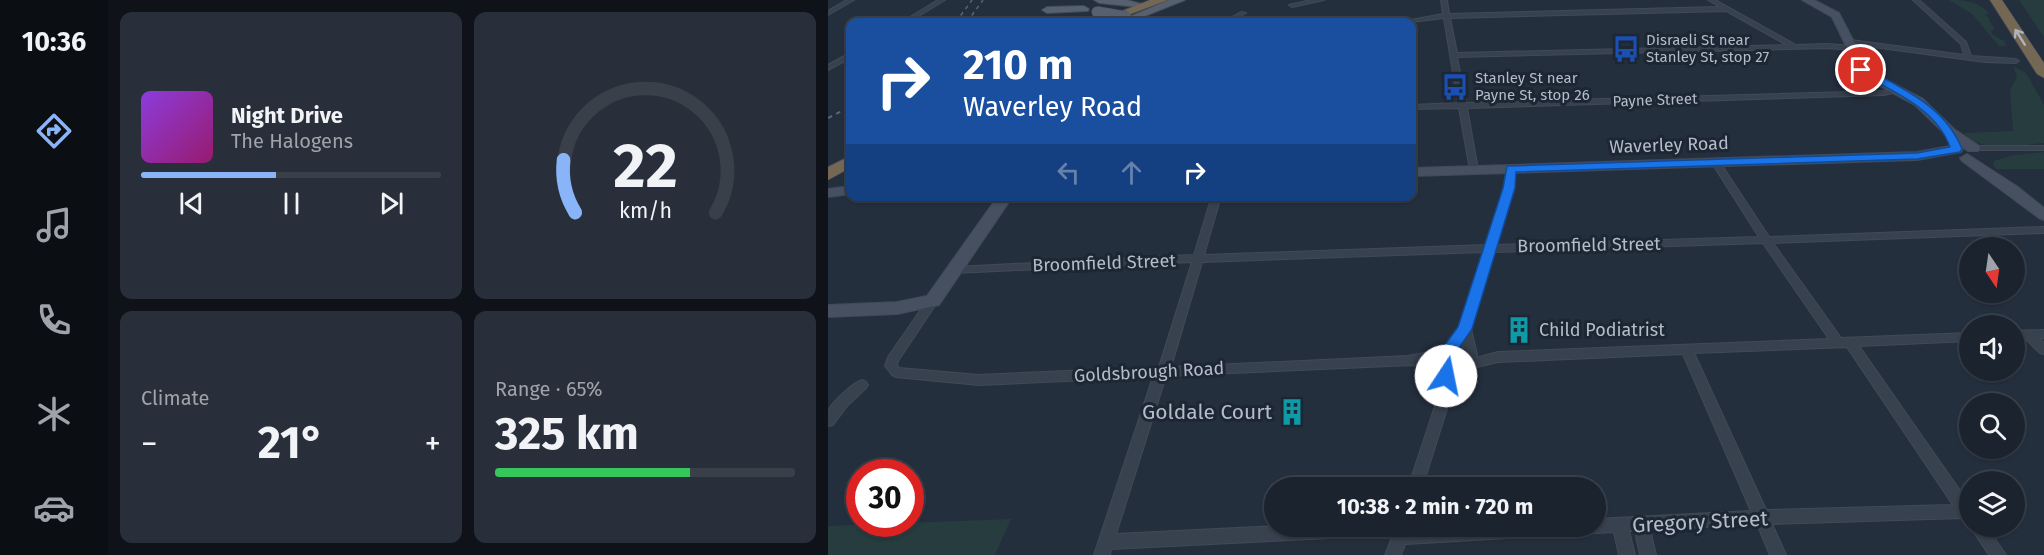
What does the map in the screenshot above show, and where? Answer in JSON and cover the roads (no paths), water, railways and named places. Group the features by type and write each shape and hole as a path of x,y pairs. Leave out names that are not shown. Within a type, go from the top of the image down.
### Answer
{"highway":[{"path":"1119,14 1162,0"},
{"path":"1996,0 2044,74"},
{"path":"2011,0 2037,40"},
{"path":"835,169 846,155"}],"main road":[{"path":"1063,0 1119,14 1180,0"},
{"path":"1047,5 1081,4"}],"street":[{"path":"828,13 850,0"},
{"path":"912,18 934,0"},
{"path":"913,18 942,0"},
{"path":"1292,5 1321,0"},
{"path":"1444,0 1474,170"},
{"path":"1711,0 1795,47"},
{"path":"1807,0 1835,14 1864,73 1922,104 1970,153 2044,215"},
{"path":"1907,0 1953,41 1958,56"},
{"path":"1916,0 1965,43 1968,57"},
{"path":"1416,20 1447,16 1728,9"},
{"path":"1234,18 1243,13"},
{"path":"1454,55 1882,46 2016,61"},
{"path":"828,68 846,57"},
{"name":"Payne Street","path":"1416,107 1898,91"},
{"name":"Waverley Road","path":"1416,172 1927,155 2044,148"},
{"name":"Waverley Road","path":"1970,153 2019,149"},
{"path":"1716,163 1767,241 1844,342 1959,503"},
{"path":"1418,477 1444,394 1442,359 1465,329 1509,188 1510,169"},
{"path":"828,184 846,188"},
{"path":"828,191 846,189"},
{"path":"828,311 897,308 933,301 1003,201"},
{"path":"1104,549 1163,372 1214,201"},
{"name":"Broomfield Street","path":"955,270 1489,248 1767,241 2044,230"},
{"name":"Goldsbrough Road","path":"933,301 892,360 892,369 902,374 976,380 1408,361 1449,352"},
{"path":"1444,394 1470,358 1465,329"},
{"path":"2025,335 2044,334"},
{"path":"2029,335 2044,350"},
{"path":"1449,352 1459,348 1498,357 1959,337"},
{"path":"1687,350 1778,555"},
{"path":"1443,368 1451,370 1498,357"},
{"name":"Goldsbrough Road","path":"1408,361 1443,368"},
{"path":"828,421 862,385"},
{"name":"Gregory Street","path":"1606,525 1761,518 1959,514"},
{"path":"1620,525 1627,555"},
{"path":"1641,525 1648,555"},
{"name":"Gregory Street","path":"1104,549 1292,537"},
{"path":"1394,555 1400,537"},
{"path":"1985,537 1998,555"}],"railway":[{"path":"959,18 972,0"},
{"path":"970,18 983,0"},
{"path":"828,118 846,109"}],"place":[{"name":"Disraeli St near Stanley St, stop 27","path":"1626,49"},
{"name":"Stanley St near Payne St, stop 26","path":"1455,87"},
{"name":"Child Podiatrist","path":"1519,330"},
{"name":"Goldale Court","path":"1292,412"}]}
